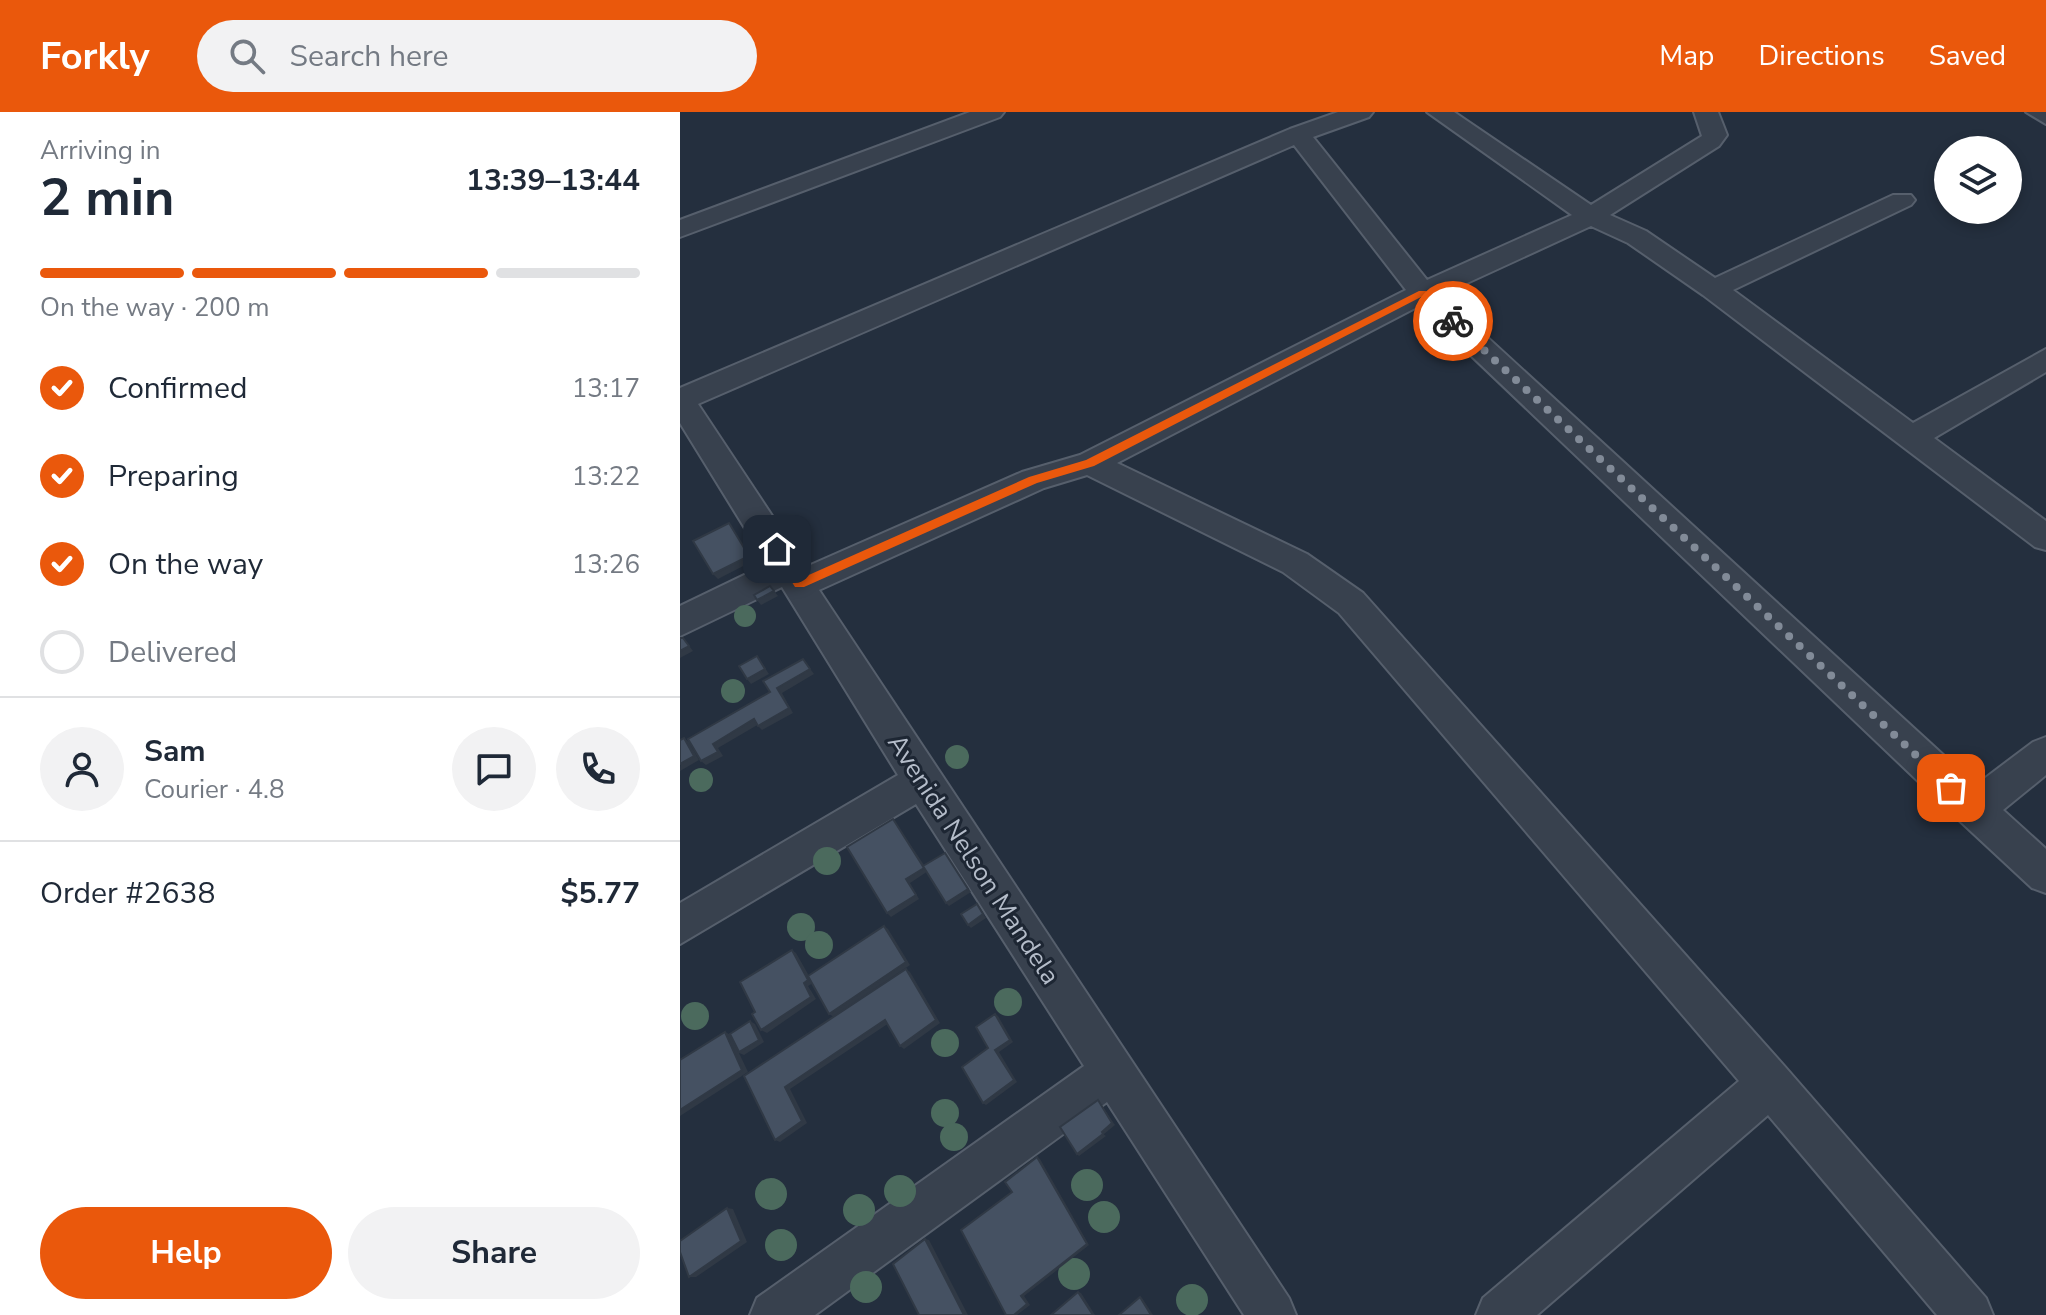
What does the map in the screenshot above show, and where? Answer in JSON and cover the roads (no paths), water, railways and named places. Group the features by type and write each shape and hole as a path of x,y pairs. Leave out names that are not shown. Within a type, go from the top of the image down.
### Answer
{"street":[{"path":"680,229 992,112"},
{"path":"680,400 1298,134 1361,112"},
{"path":"1439,112 1591,216 1637,237 1713,289 2046,538"},
{"path":"680,622 1033,480 1090,463 1422,293 1591,216 1711,141 1715,135 1706,112"},
{"path":"2038,112 2046,117"},
{"path":"1298,134 1422,293 2046,875"},
{"path":"1713,289 1902,200"},
{"path":"1911,438 2046,359"},
{"name":"Avenida Nelson Mandela","path":"680,400 795,576 922,781 1272,1315"},
{"path":"1090,463 1295,563 1351,603 1771,1083 1969,1315"},
{"path":"1974,810 2046,753"},
{"path":"680,925 922,781"},
{"path":"774,1315 1112,1072"},
{"path":"1500,1315 1771,1083"}]}
